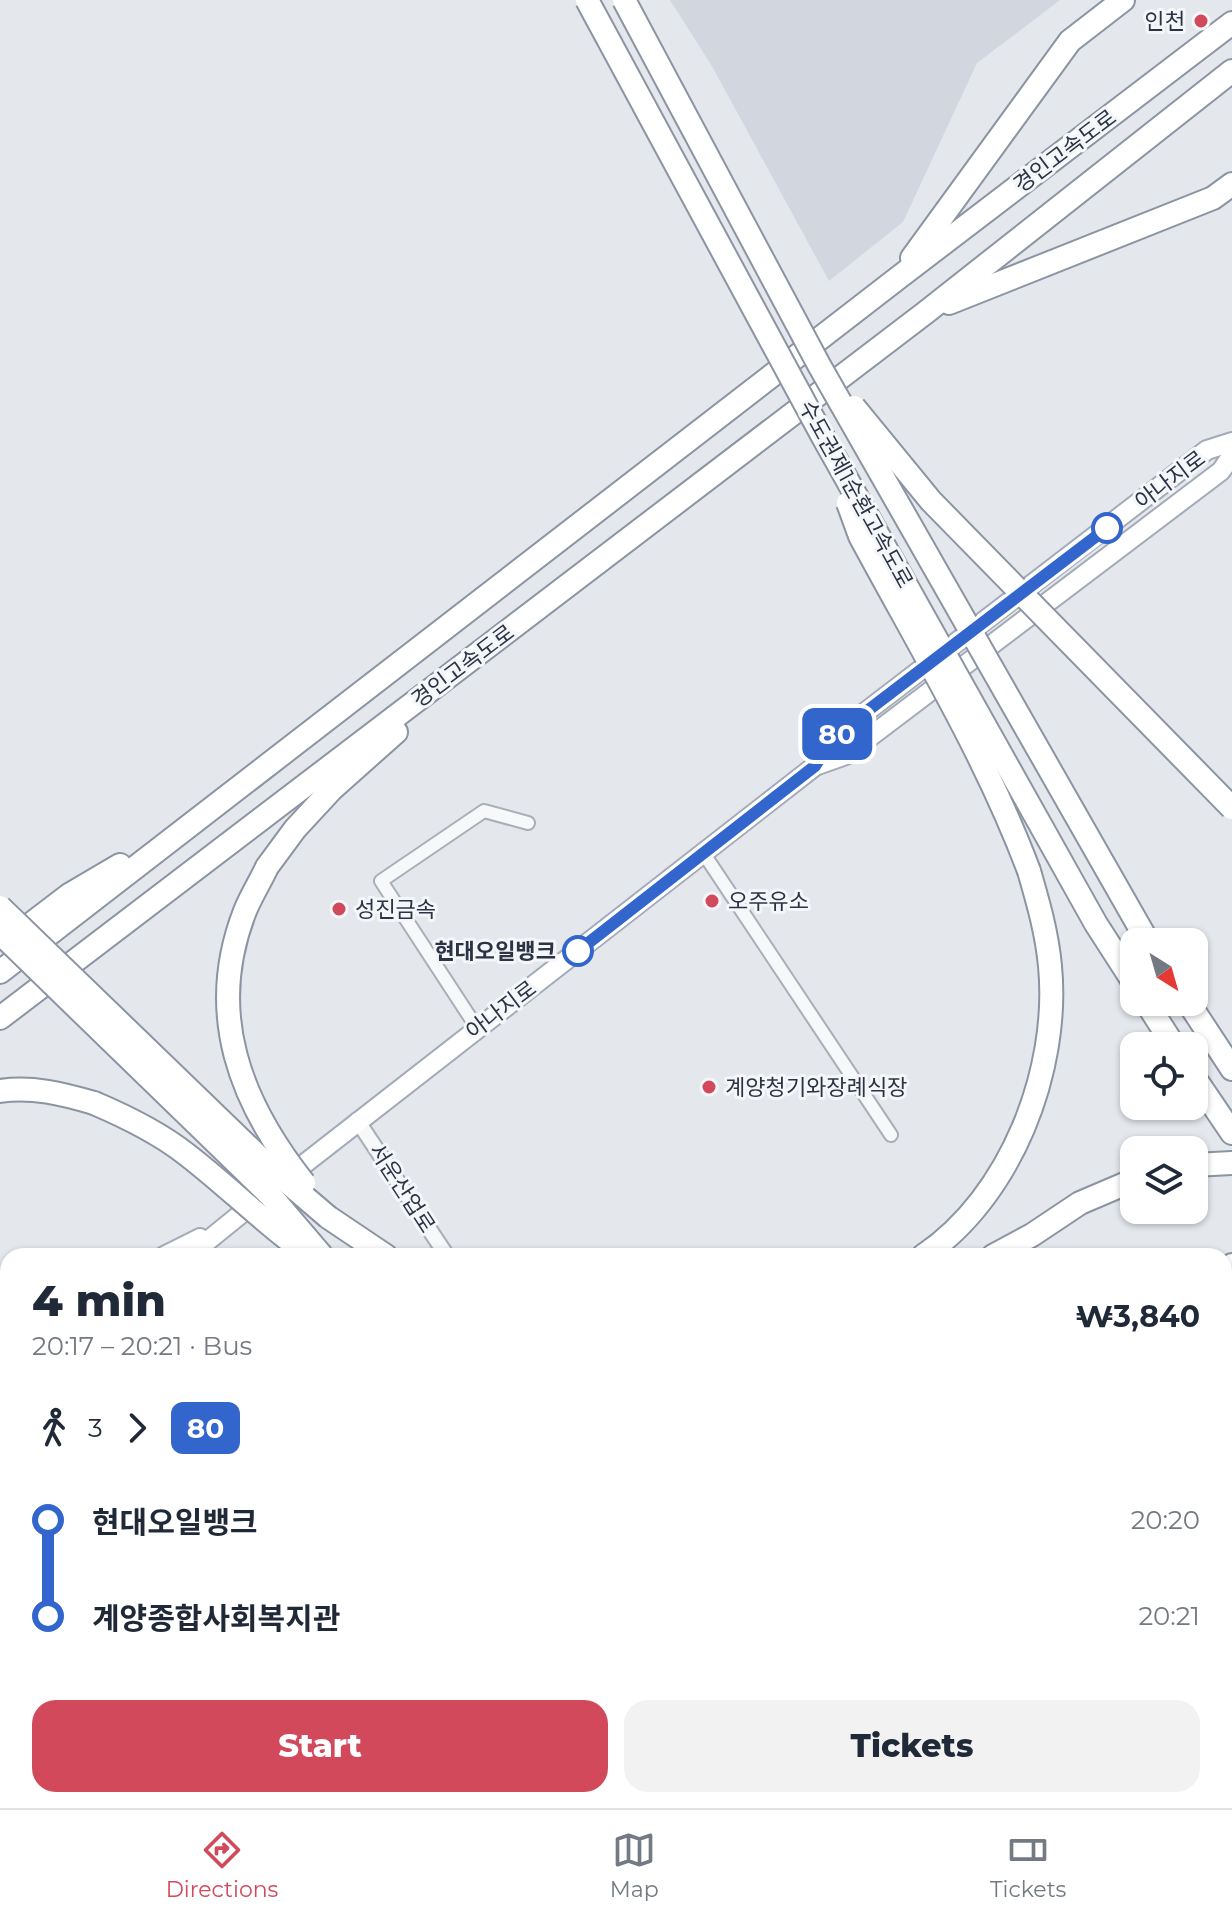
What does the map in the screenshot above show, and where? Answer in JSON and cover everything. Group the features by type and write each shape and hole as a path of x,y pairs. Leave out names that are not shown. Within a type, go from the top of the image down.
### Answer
{"highway":[{"name":"수도권제1순환고속도로","path":"587,0 822,435 1096,924 1120,961"},
{"name":"수도권제1순환고속도로","path":"624,0 819,365 1140,928"},
{"name":"경인고속도로","path":"898,278 1070,41 1123,0"},
{"name":"경인고속도로","path":"0,972 1232,23"},
{"name":"경인고속도로","path":"0,1018 925,313 1232,71"},
{"name":"경인고속도로","path":"925,313 1213,198 1232,184"},
{"path":"819,365 931,501 1232,808"},
{"path":"822,435 860,536 1011,824 1033,885 1044,927 1050,969 1049,1019 1042,1073 1023,1127 1001,1174 973,1211 935,1248"},
{"path":"328,1217 264,1128 244,1085 231,1040 229,992 233,953 245,911 267,867 295,829 332,789 387,742 446,679"},
{"path":"0,948 69,895 204,815"},
{"path":"0,907 266,1164 328,1217 374,1248"},
{"path":"0,933 270,1195 315,1248"},
{"path":"1197,1016 1232,1069"},
{"path":"0,1091 17,1088 58,1093 94,1103 140,1124 185,1153 299,1248"},
{"path":"1208,1098 1232,1133"},
{"path":"1208,1164 1232,1163"},
{"path":"1008,1248 1080,1203 1120,1186"}],"main road":[{"name":"아나지로","path":"815,766 833,737 1207,450 1232,442"},
{"name":"아나지로","path":"199,1248 357,1120 815,766 846,755 1221,471 1232,455"},
{"path":"180,1248 234,1220"}],"street":[{"path":"477,1028 381,881 484,811 528,823"},
{"path":"704,854 891,1135"},
{"name":"서운산업로","path":"357,1120 442,1248"}],"shaded area":[{"path":"670,0 1060,0 977,63 903,222 829,281 713,68"}],"bus line":[{"name":"80","path":"578,951 815,766 833,737 1107,528"}],"place":[{"name":"인천","path":"1201,21"},
{"name":"오주유소","path":"712,901"},
{"name":"성진금속","path":"339,909"},
{"name":"현대오일뱅크","path":"578,951"},
{"name":"계양청기와장례식장","path":"709,1087"}]}
